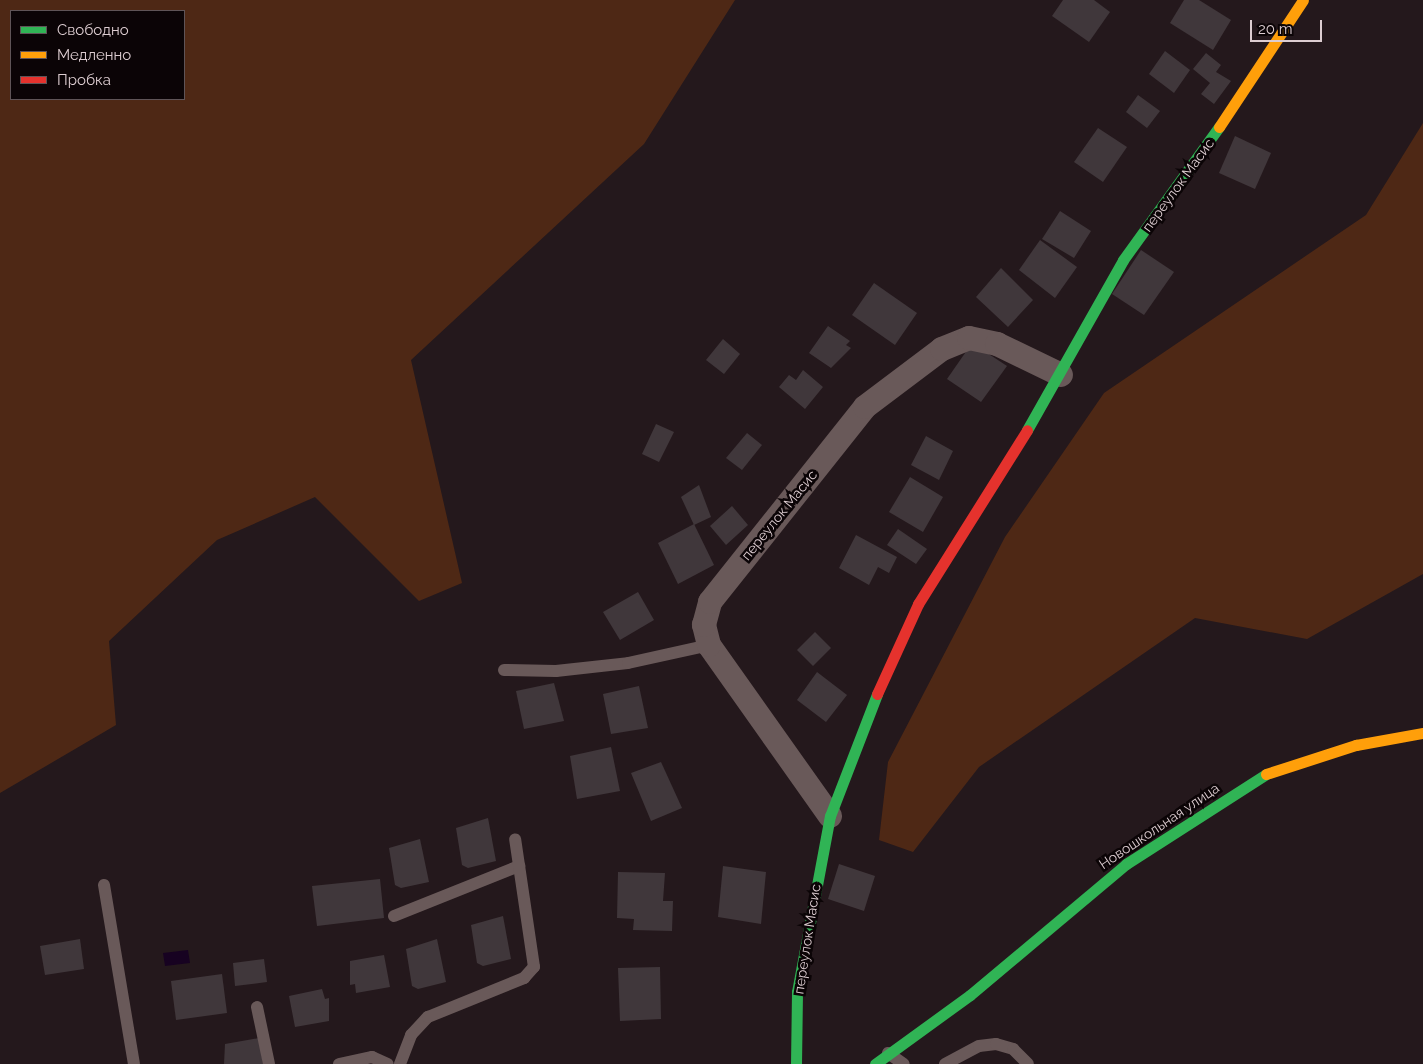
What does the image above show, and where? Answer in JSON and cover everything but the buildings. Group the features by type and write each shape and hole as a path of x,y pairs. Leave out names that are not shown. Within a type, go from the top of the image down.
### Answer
{"street":[{"name":"переулок Масис","path":"796,1064 798,983 830,816 872,702 918,604 1061,375 1123,260 1233,107 1303,0"},
{"name":"переулок Масис","path":"830,816 709,645 704,625 710,602 866,407 942,350 969,338 997,344 1061,375"},
{"name":"Новошкольная улица","path":"875,1064 970,995 1126,864 1268,772 1356,745 1423,733"}],"lane":[{"path":"504,670 556,671 610,665 709,645"},
{"path":"400,1064 411,1035 428,1017 524,978 534,967 515,839"},
{"path":"394,916 519,866"},
{"path":"104,885 134,1064"},
{"path":"257,1007 269,1064"},
{"path":"945,1064 979,1046 996,1044 1013,1049 1028,1064"},
{"path":"888,1053 904,1064"},
{"path":"340,1064 372,1057 388,1064"}],"shaded area":[{"path":"0,0 735,0 644,144 411,360 462,583 419,601 315,497 217,540 109,641 116,725 0,793"},
{"path":"1423,123 1423,574 1307,639 1195,618 979,767 913,852 879,840 888,762 1005,537 1104,393 1366,215"},
{"path":"188,950 190,963 165,966 163,953"}],"traffic: fast":[{"path":"1027,430 1123,260 1219,127"},
{"path":"796,1064 797,992 830,816 877,694"},
{"path":"875,1064 970,995 1126,864 1266,774"}],"traffic: slow":[{"path":"1219,127 1303,0"},
{"path":"1266,774 1356,745 1423,733"}],"traffic: jam":[{"path":"877,694 918,604 1027,430"}]}
